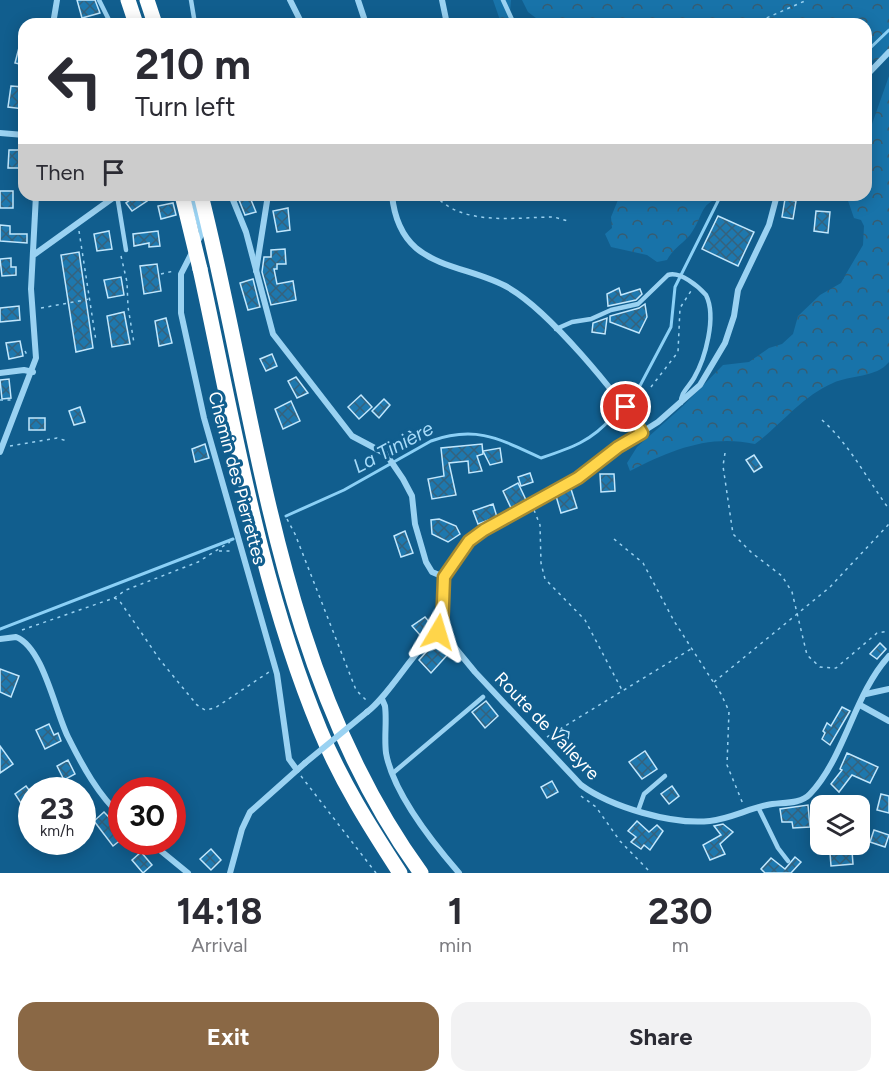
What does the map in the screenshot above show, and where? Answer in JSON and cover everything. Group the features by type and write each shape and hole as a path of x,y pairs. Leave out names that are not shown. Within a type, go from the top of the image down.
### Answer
{"highway":[{"path":"128,0 134,18"},
{"path":"147,0 153,18"},
{"path":"183,201 254,518 295,664 321,732 346,785 400,873"},
{"path":"202,201 271,516 311,658 360,776 421,873"}],"street":[{"path":"55,18 57,0"},
{"path":"120,0 132,18"},
{"path":"290,0 299,18"},
{"path":"358,0 364,18"},
{"path":"442,0 446,18"},
{"path":"872,70 889,52"},
{"path":"0,133 18,134"},
{"path":"0,452 33,372 37,343 31,289 35,254 36,201"},
{"path":"35,254 109,201"},
{"name":"Chemin des Pierrettes","path":"194,201 202,233 181,272 179,300 194,376 275,669 282,700 288,756 297,770"},
{"path":"233,201 246,232 270,327 282,348 354,439 378,450 396,469 411,492 416,529 427,565 432,572 444,577"},
{"path":"255,272 267,201"},
{"path":"394,201 400,227 416,248 438,260 509,288 533,306 626,407 642,433"},
{"path":"230,873 242,829 250,812 382,699 432,637 442,630 444,577 458,553 474,536 578,478 618,447 642,433 700,385 721,352 734,316 738,290 769,226 775,201"},
{"path":"0,373 24,370 33,372"},
{"name":"Route de Valleyre","path":"442,630 469,665 539,742 587,790 615,805 696,821 710,821 758,807 808,797 821,779 889,656"},
{"path":"0,639 16,637 26,643 36,656 71,742 93,782 108,800"},
{"path":"866,694 889,689"},
{"path":"382,699 386,710 387,754 393,773 417,816 459,873"},
{"path":"860,705 889,720"},
{"path":"166,855 188,873"}],"lane":[{"path":"99,0 108,18"},
{"path":"191,0 194,18"},
{"path":"503,0 511,18"},
{"path":"118,201 126,250"},
{"path":"556,329 572,322 591,319 611,310 638,304 663,278 674,273 686,279 708,300 708,341 704,359 683,393 681,403"},
{"path":"393,773 483,697"},
{"path":"638,811 644,794 665,776"},
{"path":"758,807 778,848 788,861"}],"path":[{"path":"766,18 807,0"},
{"path":"441,201 465,216 554,217 568,220"},
{"path":"76,225 91,299 96,341"},
{"path":"119,250 124,260 134,343"},
{"path":"160,274 181,272"},
{"path":"651,387 678,352 680,308 695,286"},
{"path":"33,309 91,299"},
{"path":"822,420 842,437 863,474 889,509"},
{"path":"4,444 10,446 57,438 67,441"},
{"path":"725,453 723,466 733,534 752,553 782,576 792,592 807,655 820,667 836,668 877,633 889,631"},
{"path":"531,504 540,525 541,563 545,579 585,620 622,690"},
{"path":"287,519 296,534 356,690 370,704"},
{"path":"714,682 797,611 830,587 889,524"},
{"path":"614,539 643,563 729,711 727,765 746,811"},
{"path":"16,637 29,627 114,598 126,590 198,562 234,540"},
{"path":"218,551 241,551"},
{"path":"114,598 119,600 160,660 202,709 215,708 275,669"},
{"path":"539,742 692,649"},
{"path":"297,770 376,873"},
{"path":"577,790 596,807 620,841 651,873"}],"green space":[{"path":"493,0 511,0 510,18 499,18"},
{"path":"522,0 889,0 889,57 872,61 872,18 536,18 528,12"},
{"path":"889,76 889,362 877,371 840,380 822,389 801,403 755,444 722,441 691,446 630,471 627,463 637,447 683,406 723,365 749,362 769,348 782,344 793,334 798,316 820,295 841,283 863,245 864,226 861,220 854,218 848,201 872,201 872,124"},
{"path":"618,201 713,201 703,210 690,235 667,260 657,262 647,255 611,247 605,234 612,228 611,217"}],"building":[{"path":"77,0 95,0 100,13 82,18"},
{"path":"11,86 18,87 18,108 8,107"},
{"path":"9,150 18,150 18,168 8,168"},
{"path":"0,191 13,191 13,208 0,208"},
{"path":"129,201 147,201 132,211 126,203"},
{"path":"239,201 251,201 256,212 245,215"},
{"path":"785,201 796,201 793,219 782,217"},
{"path":"173,203 176,215 161,219 158,206"},
{"path":"288,208 290,230 277,232 273,211"},
{"path":"816,211 830,212 828,233 814,231"},
{"path":"718,216 754,232 738,266 702,249"},
{"path":"0,225 10,226 10,234 27,234 27,243 0,241"},
{"path":"109,231 112,249 97,251 94,234"},
{"path":"158,231 160,246 149,247 149,243 134,246 133,234"},
{"path":"285,249 286,264 277,264 277,269 274,269 277,284 293,281 296,300 271,305 262,272 264,257 271,257 271,250"},
{"path":"79,252 93,348 76,352 61,255"},
{"path":"11,258 11,267 16,267 16,275 2,276 0,259"},
{"path":"157,264 161,291 144,294 140,266"},
{"path":"121,277 124,295 108,298 104,280"},
{"path":"253,279 260,307 248,310 240,283"},
{"path":"619,288 621,295 640,289 642,294 636,300 608,306 607,294"},
{"path":"645,304 647,317 639,333 610,322 610,316 639,308"},
{"path":"19,306 20,320 0,322 0,308"},
{"path":"124,312 130,344 112,347 107,316"},
{"path":"166,318 172,343 159,346 155,321"},
{"path":"607,318 605,334 592,332 593,323"},
{"path":"20,341 23,356 9,359 6,343"},
{"path":"272,354 277,366 266,371 260,359"},
{"path":"296,377 308,393 297,398 288,381"},
{"path":"9,379 11,398 2,399 0,380"},
{"path":"361,395 372,407 359,419 348,407"},
{"path":"384,399 390,405 379,418 372,411"},
{"path":"291,401 300,421 283,429 275,409"},
{"path":"80,407 85,422 74,425 69,411"},
{"path":"29,418 45,418 45,430 29,430"},
{"path":"205,444 209,458 195,462 192,449"},
{"path":"482,444 483,454 477,456 482,471 469,473 468,461 449,463 456,495 432,499 428,479 444,476 441,448"},
{"path":"500,448 502,462 490,465 483,451"},
{"path":"754,455 762,467 754,472 746,460"},
{"path":"530,473 533,482 521,486 518,477"},
{"path":"600,474 614,474 615,491 601,492"},
{"path":"518,483 526,500 511,508 503,491"},
{"path":"571,489 577,508 561,513 556,496"},
{"path":"493,504 497,517 478,524 473,511"},
{"path":"439,519 456,526 460,534 448,542 432,534 431,520"},
{"path":"405,531 413,553 401,557 394,536"},
{"path":"425,617 431,624 420,635 412,626"},
{"path":"436,641 449,653 431,673 419,660"},
{"path":"880,643 886,649 877,659 870,654"},
{"path":"0,669 19,676 11,697 0,692"},
{"path":"486,701 498,716 485,728 472,712"},
{"path":"842,707 850,711 830,745 822,739 825,733 823,731 827,723 831,726"},
{"path":"49,724 54,735 58,733 61,741 45,749 36,730"},
{"path":"562,730 569,732 568,739 557,746 552,736"},
{"path":"0,746 13,764 0,773"},
{"path":"645,751 657,769 642,779 629,762"},
{"path":"847,753 878,767 870,783 852,775 839,792 831,784 842,770 840,769"},
{"path":"68,760 75,774 62,777 57,766"},
{"path":"552,781 558,792 547,798 541,787"},
{"path":"672,786 679,796 669,804 661,794"},
{"path":"881,794 889,796 889,813 877,810"},
{"path":"808,805 810,827 793,828 792,822 782,822 780,809"},
{"path":"104,812 108,816 108,839 96,824 96,819"},
{"path":"637,821 649,832 657,825 663,831 650,850 644,845 641,849 631,842 636,837 628,831"},
{"path":"723,824 733,832 720,844 725,854 710,860 703,845 721,835 714,826"},
{"path":"874,830 889,835 885,847 870,842"},
{"path":"211,849 221,860 211,870 200,859"},
{"path":"138,855 144,855 152,865 143,873 132,860"},
{"path":"830,855 852,855 853,864 831,866"},
{"path":"795,857 801,862 791,873 765,873 761,869 771,858 785,869"}],"waterway":[{"name":"La Tinière","path":"872,46 889,30"},
{"name":"La Tinière","path":"634,397 671,327 675,287 718,201"},
{"name":"La Tinière","path":"286,516 344,490 431,441 447,436 461,434 487,436 541,458 589,438 612,417"},
{"name":"La Tinière","path":"0,629 233,539"}],"route":[{"path":"438,632 442,630 444,577 464,546 484,530 578,478 618,447 642,433 626,407"}]}
